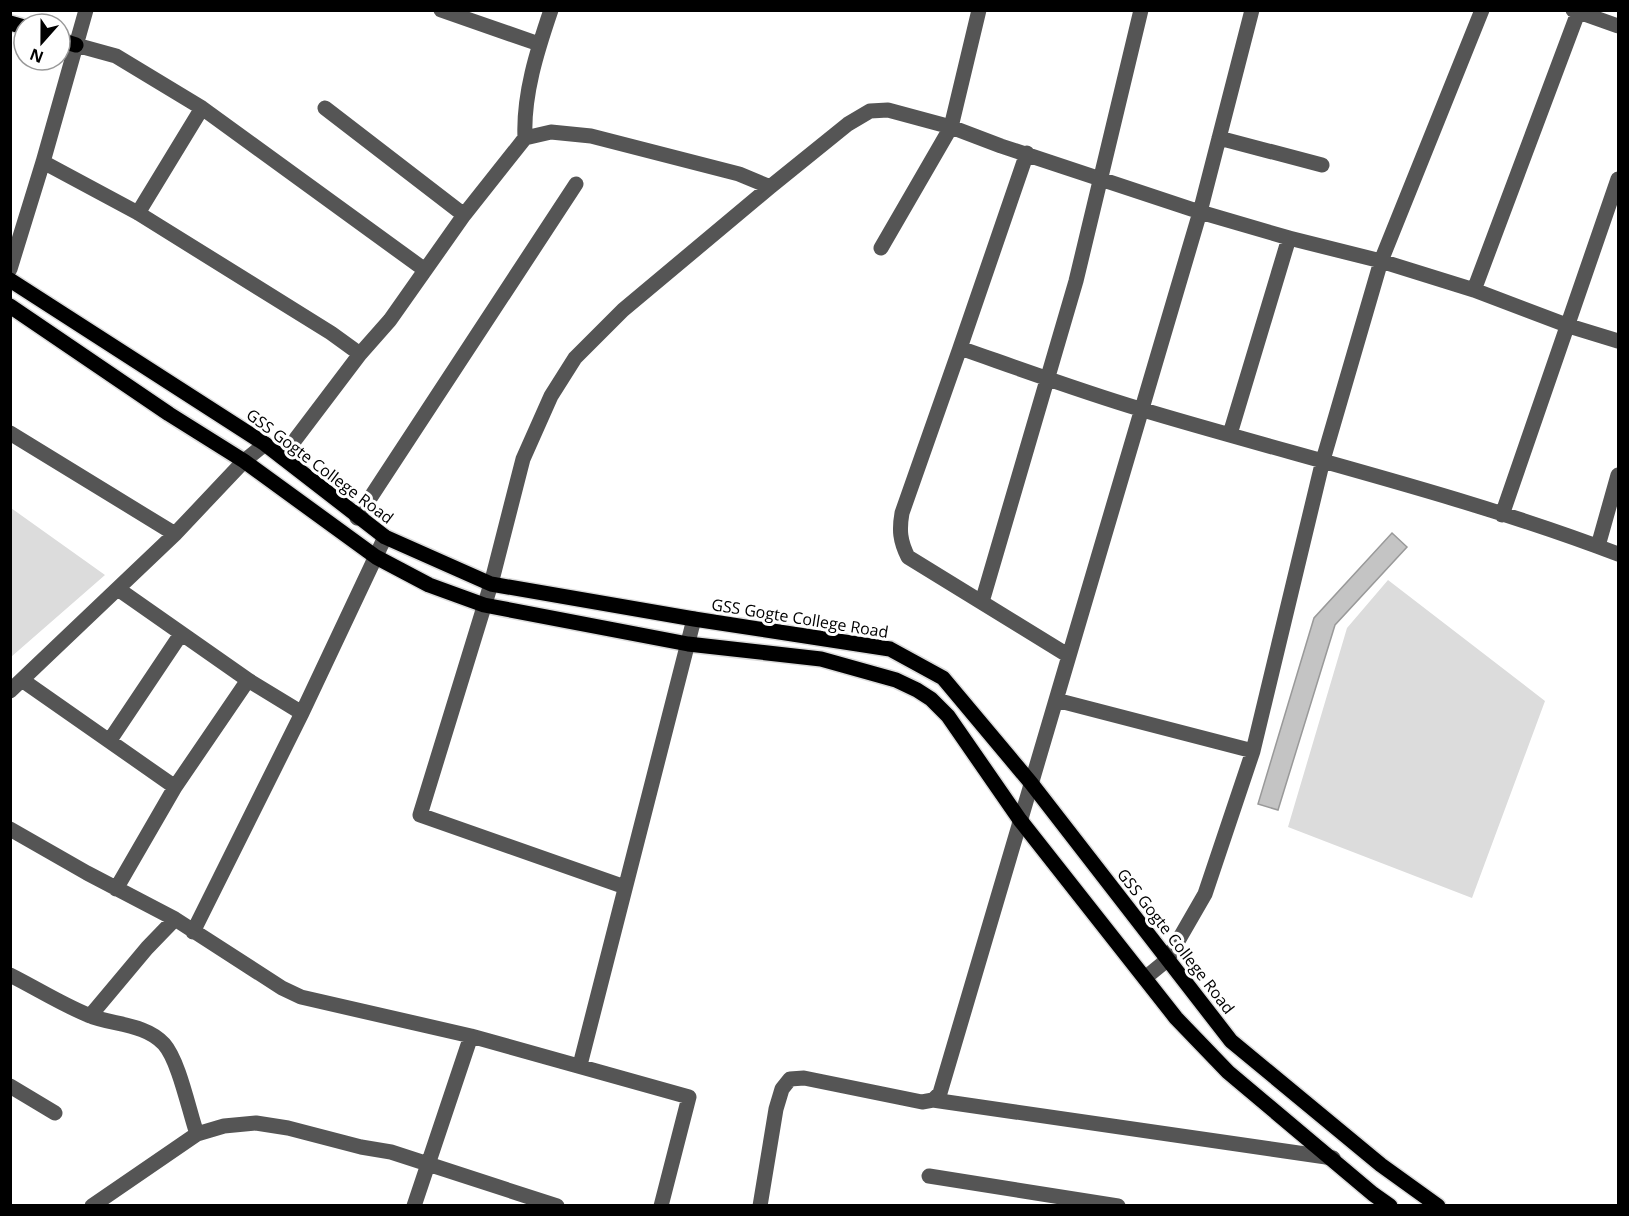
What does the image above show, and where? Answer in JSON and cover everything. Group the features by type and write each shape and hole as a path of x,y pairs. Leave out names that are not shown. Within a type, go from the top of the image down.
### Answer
{"main road":[{"path":"72,44 76,45"},
{"name":"GSS Gogte College Road","path":"10,279 265,444 357,518 385,537 491,584 694,619 890,649 943,678 1031,783 1231,1041 1381,1165 1438,1206"},
{"path":"10,306 244,461 376,557 429,585 484,605 688,644 821,659 896,680 931,699 948,716 1020,820 1176,1018 1228,1072 1333,1158 1372,1200 1390,1206"},
{"path":"856,669 860,644"}],"street":[{"path":"10,269 86,10"},
{"path":"441,10 468,15 539,44"},
{"path":"525,138 524,117 539,44 551,10"},
{"path":"881,248 951,127 979,10"},
{"path":"982,602 1076,281 1142,10"},
{"path":"933,1100 940,1093 1200,212 1252,10"},
{"path":"1474,290 1577,11 1618,26"},
{"path":"1145,978 1167,960 1205,894 1253,751 1323,460 1382,261 1476,12"},
{"path":"76,45 116,56 202,108 425,270"},
{"path":"138,213 202,108"},
{"path":"325,108 464,215"},
{"path":"625,887 420,815 491,584 523,459 551,396 575,358 623,310 770,186 848,124 870,111 888,110 951,127 1001,146 1200,212 1289,238 1382,261 1474,290 1569,326 1618,341"},
{"path":"282,458 360,354 390,320 464,215 525,138 551,132 591,136 739,174 770,186"},
{"path":"1219,138 1322,165"},
{"path":"1027,153 902,513 899,526 900,541 908,557 1068,656"},
{"path":"43,162 138,213 331,333 360,354"},
{"path":"1502,514 1618,179"},
{"path":"357,518 576,184"},
{"path":"1230,434 1289,238"},
{"path":"960,348 1140,409 1323,460 1502,514 1618,554"},
{"path":"10,433 175,534"},
{"path":"10,691 175,534 244,461 265,444"},
{"path":"1598,546 1618,475"},
{"path":"193,932 302,713 385,537"},
{"path":"118,589 248,680 302,713"},
{"path":"580,1065 694,619"},
{"path":"110,740 181,633"},
{"path":"22,680 175,787"},
{"path":"116,889 175,787 248,680"},
{"path":"1056,700 1253,751"},
{"path":"11,831 175,919 282,988 301,997 471,1035 689,1097 661,1206"},
{"path":"90,1016 147,948 175,919"},
{"path":"10,975 90,1016 127,1025 153,1036 164,1044 173,1058 196,1134"},
{"path":"414,1206 471,1035"},
{"path":"759,1206 776,1109 782,1089 790,1079 804,1078 922,1102 933,1100 1333,1158"},
{"path":"10,1086 56,1113"},
{"path":"92,1206 196,1134 224,1126 256,1123 288,1128 361,1147 391,1152 557,1206"},
{"path":"929,1176 1118,1206"}],"shaded area":[{"path":"11,508 105,575 11,657"},
{"path":"1388,580 1545,701 1472,898 1288,827 1347,628"}],"building":[{"path":"1392,533 1407,547 1335,625 1278,810 1258,804 1314,618"}]}
